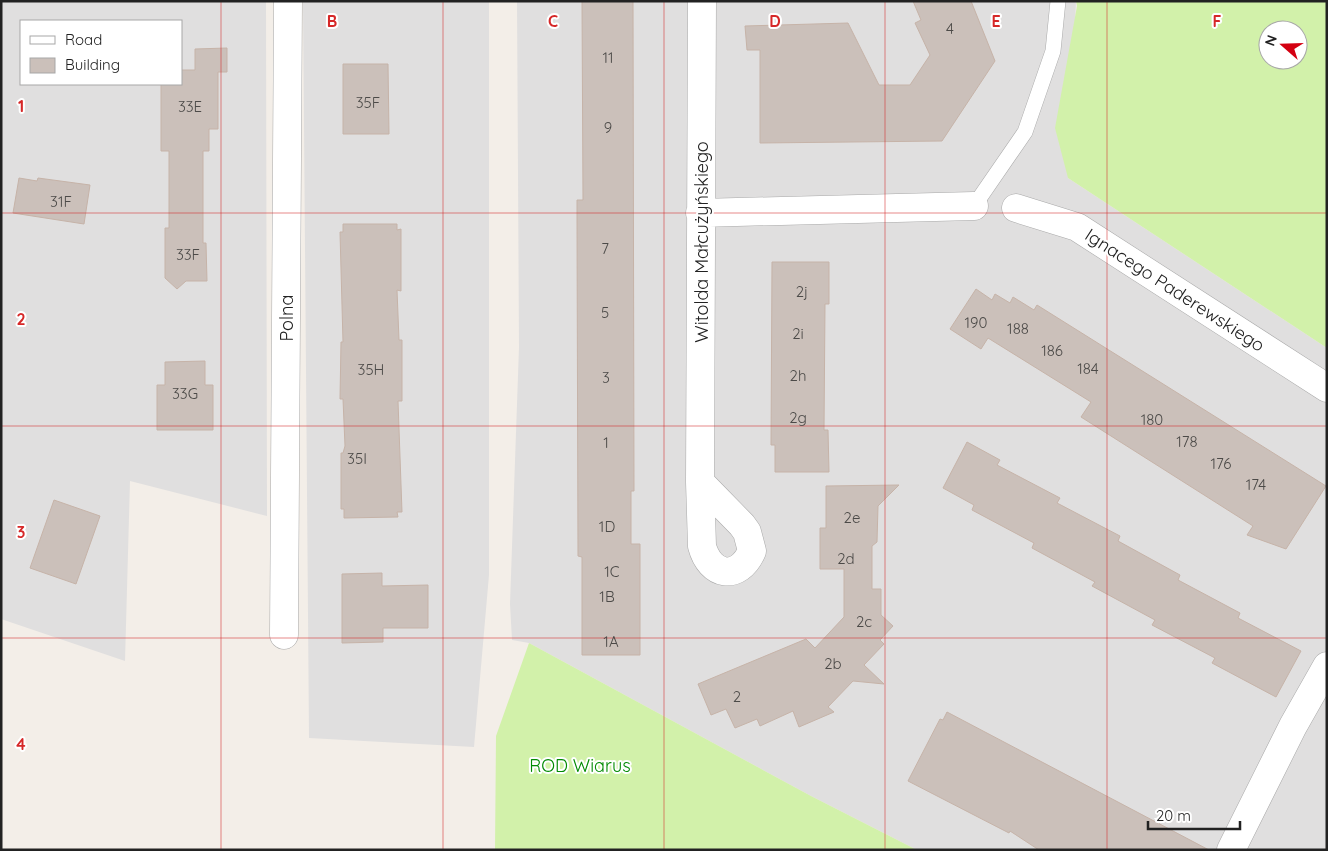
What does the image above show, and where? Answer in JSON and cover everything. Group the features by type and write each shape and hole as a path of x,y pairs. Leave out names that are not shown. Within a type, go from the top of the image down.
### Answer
{"street":[{"name":"Polna","path":"284,635 288,1"},
{"name":"Witolda Małcużyńskiego","path":"700,482 702,1"},
{"path":"700,212 974,206"},
{"name":"Ignacego Paderewskiego","path":"1016,208 1077,227 1327,388"},
{"path":"1231,850 1293,726 1327,666"}],"lane":[{"path":"974,206 1025,132 1053,51 1058,1"}],"shaded area":[{"path":"1,1 266,1 267,516 130,481 125,661 1,619"},
{"path":"303,1 489,1 489,575 474,747 309,738"},
{"path":"517,1 1076,1 1068,178 1327,348 1327,850 917,850 811,796 529,643 512,640 510,604 519,347"}],"green space":[{"path":"1076,1 1327,1 1327,348 1068,178 1055,128 1077,6"},
{"name":"ROD Wiarus","path":"529,643 811,796 917,850 495,850 496,736"}],"building":[{"path":"582,1 633,1 634,491 631,491 631,544 640,544 640,655 582,655 582,557 578,556 577,200 583,200"},
{"path":"913,1 971,1 995,61 942,141 760,143 760,50 747,50 745,26 848,23 879,85 910,85 930,55 915,23 921,20"},
{"path":"227,48 227,72 218,72 218,129 209,129 209,151 203,151 203,243 206,243 207,281 186,281 177,289 165,278 165,228 169,228 169,151 161,151 161,85 182,85 182,70 195,70 195,49"},
{"path":"343,64 388,64 389,134 343,134"},
{"path":"19,178 37,181 38,178 90,185 84,224 13,213"},
{"path":"343,224 397,224 397,230 401,229 401,291 397,290 399,340 402,340 402,401 398,401 402,512 397,512 398,517 344,518 344,509 341,509 341,453 343,453 345,446 343,399 340,399 341,342 343,342 340,232 343,232"},
{"path":"772,262 829,262 829,304 825,304 824,430 828,430 829,472 775,472 775,445 771,445"},
{"path":"976,289 992,300 995,294 1010,303 1013,297 1034,310 1037,305 1326,486 1286,549 1247,535 1253,526 1081,417 1091,402 988,338 981,349 950,329"},
{"path":"205,361 205,385 213,385 213,430 157,430 157,385 165,385 165,362"},
{"path":"967,442 1000,460 997,465 1060,498 1057,503 1120,536 1118,541 1180,575 1178,580 1240,613 1238,618 1301,651 1276,697 1212,663 1215,658 1152,625 1155,620 1092,586 1095,582 1032,548 1034,543 972,510 974,505 943,488"},
{"path":"899,485 878,506 877,542 872,546 872,589 881,589 881,615 893,626 880,640 884,644 864,665 884,684 853,681 828,707 834,712 799,727 793,711 760,726 757,719 735,728 726,709 711,715 698,684 806,639 815,648 844,617 844,569 820,569 820,528 826,528 826,486"},
{"path":"54,500 100,516 76,584 30,568"},
{"path":"382,573 382,586 428,585 428,628 383,628 383,642 342,643 342,574"},
{"path":"947,712 1209,850 1039,850 1010,831 1009,833 908,781 940,719 943,720"}]}
